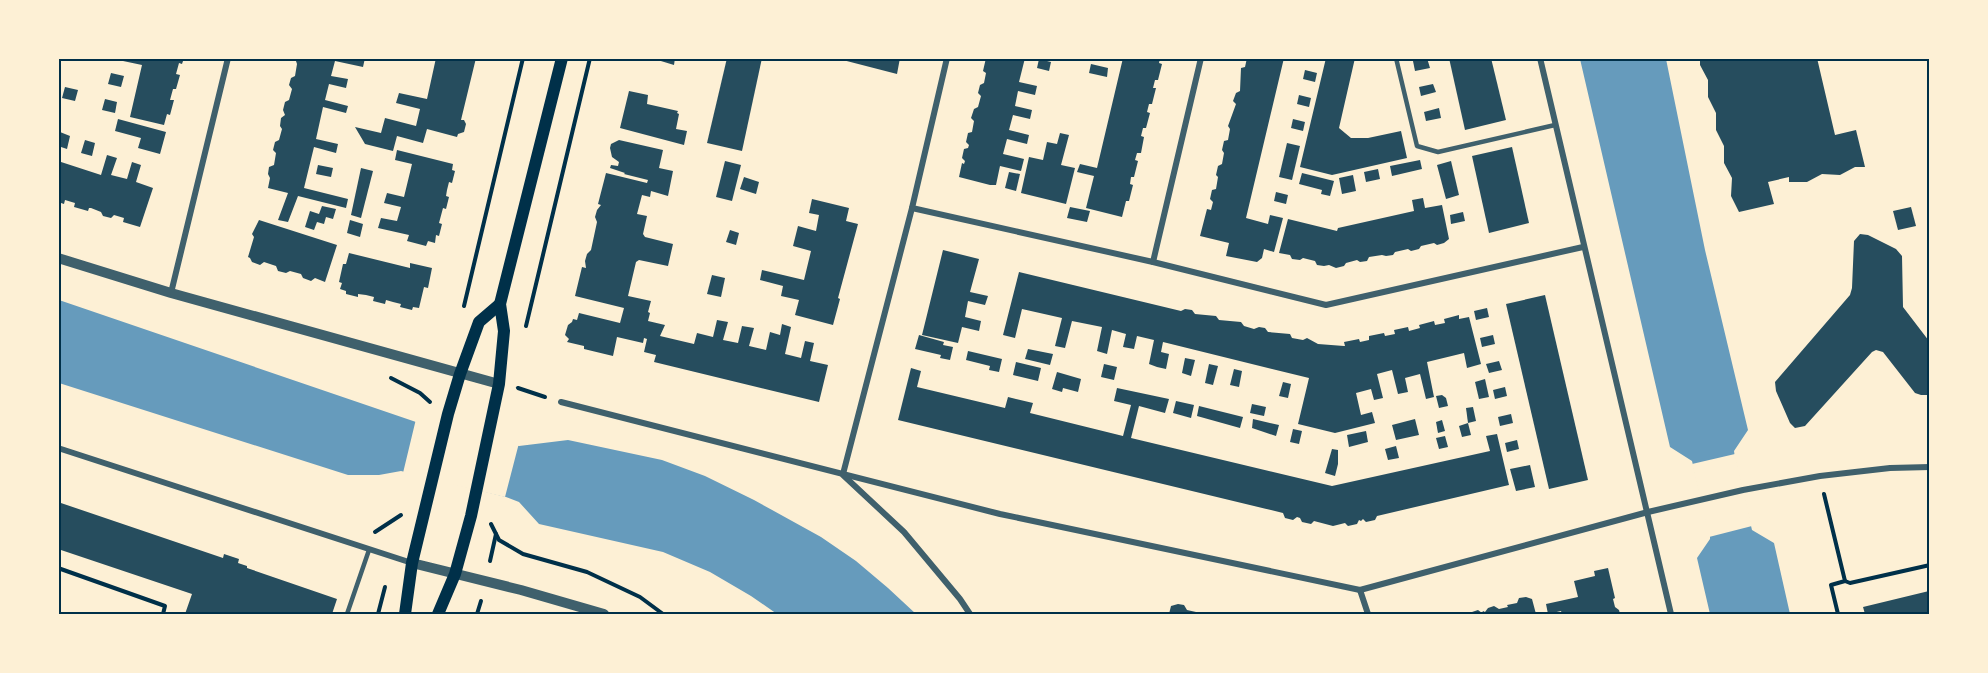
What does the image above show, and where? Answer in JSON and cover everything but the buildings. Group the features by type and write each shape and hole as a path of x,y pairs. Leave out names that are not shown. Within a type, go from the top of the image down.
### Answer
{"main road":[{"path":"438,615 455,574 489,436 499,384 504,331 500,304 562,58"},
{"path":"405,615 412,563 460,374 479,322 500,304"}],"street":[{"path":"171,293 228,58"},
{"path":"843,474 912,208 947,58"},
{"path":"1153,262 1201,58"},
{"path":"1540,58 1671,615"},
{"path":"912,208 1153,262 1326,305 1583,247"},
{"path":"58,258 171,293 499,384"},
{"path":"561,402 1000,514 1360,590 1648,512 1743,490 1820,476 1890,468 1929,467"},
{"path":"58,448 369,550 521,590 604,615"},
{"path":"843,474 904,532 960,599 970,615"},
{"path":"1360,590 1368,615"}],"lane":[{"path":"1395,58 1417,146 1438,152 1555,125"},
{"path":"347,615 369,550"}],"path":[{"path":"461,316 524,58"},
{"path":"524,334 590,58"},
{"path":"434,406 446,370"},
{"path":"519,377 518,388 561,402"},
{"path":"1820,476 1845,581"},
{"path":"355,545 404,513"},
{"path":"496,534 499,540 523,554 587,572 640,597 663,615"},
{"path":"1838,615 1831,585 1845,581 1850,583 1929,565"},
{"path":"58,568 165,606 162,615"},
{"path":"378,613 384,615"}],"water":[{"path":"1580,59 1666,59 1705,250 1748,430 1734,451 1735,458 1752,530 1774,543 1790,614 1710,614 1697,558 1710,536 1692,461 1670,447"},
{"path":"59,300 416,422 519,446 568,440 662,460 705,476 821,537 856,561 916,614 777,614 710,572 663,552 539,524 519,502 506,497 401,471 379,475 348,475 59,383"}],"pier":[{"path":"416,419 496,440 519,443 505,497 403,473"},
{"path":"1735,454 1752,526 1709,537 1692,464"}]}
